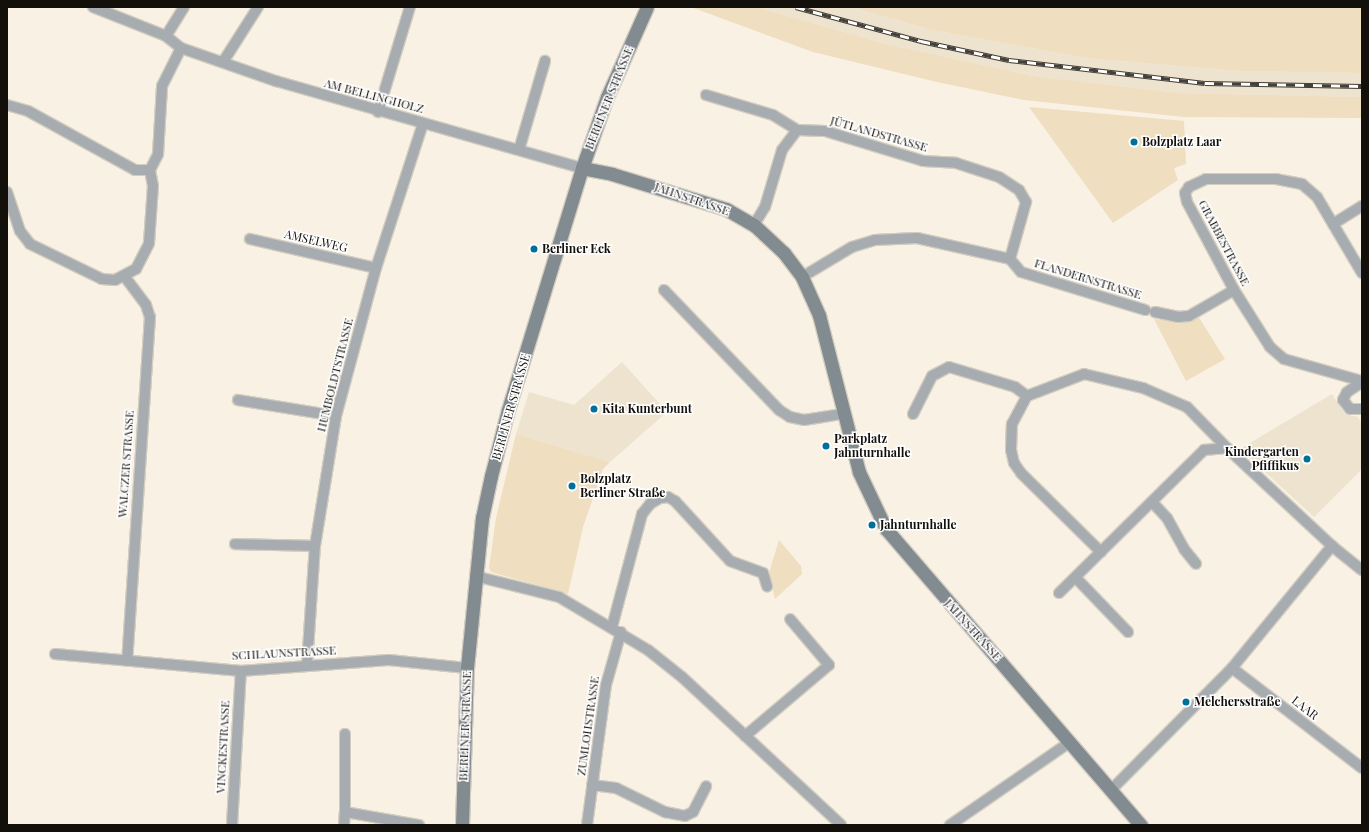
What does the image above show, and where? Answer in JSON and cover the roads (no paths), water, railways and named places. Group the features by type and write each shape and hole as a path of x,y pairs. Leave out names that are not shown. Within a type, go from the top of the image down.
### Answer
{"street":[{"name":"AM BELLINGHOLZ","path":"93,7 116,11 166,36 181,48 276,81 378,112 424,123 582,168"},
{"path":"166,36 184,7"},
{"path":"223,62 258,7"},
{"path":"378,112 410,7"},
{"name":"BERLINER STRASSE","path":"462,825 467,668 482,518 502,432 582,168 607,97 647,7"},
{"path":"7,192 20,231 30,244 102,279 115,280 125,277 136,269 149,243 153,186 150,170 158,154 162,86 181,48"},
{"path":"518,150 545,61"},
{"name":"JÜTLANDSTRASSE","path":"706,95 772,115 798,130 825,131 923,161 956,164 999,177 1018,190 1026,202 1010,259"},
{"path":"7,104 28,111 135,170 150,170"},
{"name":"HUMBOLDTSTRASSE","path":"307,665 315,546 336,416 376,268 424,123"},
{"path":"754,225 765,207 782,150 798,130"},
{"name":"JAHNSTRASSE","path":"582,168 704,201 726,209 754,225 784,253 802,277 825,334 843,414 863,484 886,529 1112,789 1141,825"},
{"name":"GRABBESTRASSE","path":"1362,273 1333,224 1309,188 1295,181 1206,179 1189,187 1185,193 1187,202 1234,290 1270,347 1277,355 1362,381"},
{"path":"1333,224 1362,206"},
{"path":"802,277 852,247 897,237 917,238 1010,259"},
{"name":"AMSELWEG","path":"250,239 376,268"},
{"name":"FLANDERNSTRASSE","path":"1010,259 1021,272 1145,310"},
{"name":"WALCZER STRASSE","path":"125,277 146,305 150,317 127,660"},
{"path":"664,290 779,410 790,417 804,420 843,414"},
{"path":"1155,312 1178,317 1190,316 1234,290"},
{"path":"913,414 932,376 949,367 1015,387 1027,396"},
{"path":"1101,552 1021,473 1014,463 1011,450 1012,424 1027,396 1070,378 1088,373 1181,402 1197,414 1227,448 1332,546 1362,570"},
{"path":"1362,381 1347,392 1343,400 1350,409 1362,409"},
{"path":"238,400 336,416"},
{"path":"1059,593 1076,578 1204,450 1227,448"},
{"name":"ZUMLOHSTRASSE","path":"587,825 606,685 616,629 642,514 650,504 660,498 668,497 675,501 730,561 763,573 768,586"},
{"path":"1152,503 1167,518 1184,549 1196,564"},
{"path":"235,544 315,546"},
{"path":"1112,789 1232,668 1332,546"},
{"path":"475,576 559,597 616,629 648,650 682,677 841,825"},
{"path":"1076,578 1128,632"},
{"path":"745,736 829,665 790,619"},
{"name":"SCHLAUNSTRASSE","path":"56,654 241,671 389,660 467,668"},
{"name":"LAAR","path":"1232,668 1362,768"},
{"name":"VINCKESTRASSE","path":"232,825 241,671"},
{"path":"344,825 346,734"},
{"path":"950,825 1070,742"},
{"path":"592,785 616,788 665,812 685,816 693,812 706,786"},
{"path":"345,812 420,825"}],"railway":[{"path":"796,7 921,41 1009,60 1205,83 1362,86"}],"place":[{"name":"Bolzplatz Laar","path":"1134,142"},
{"name":"Berliner Eck","path":"534,249"},
{"name":"Kita Kunterbunt","path":"594,409"},
{"name":"Parkplatz Jahnturnhalle","path":"826,446"},
{"name":"Kindergarten Pfiffikus","path":"1307,459"},
{"name":"Bolzplatz Berliner Straße","path":"572,486"},
{"name":"Jahnturnhalle","path":"872,525"},
{"name":"Melchersstraße","path":"1186,702"}]}
